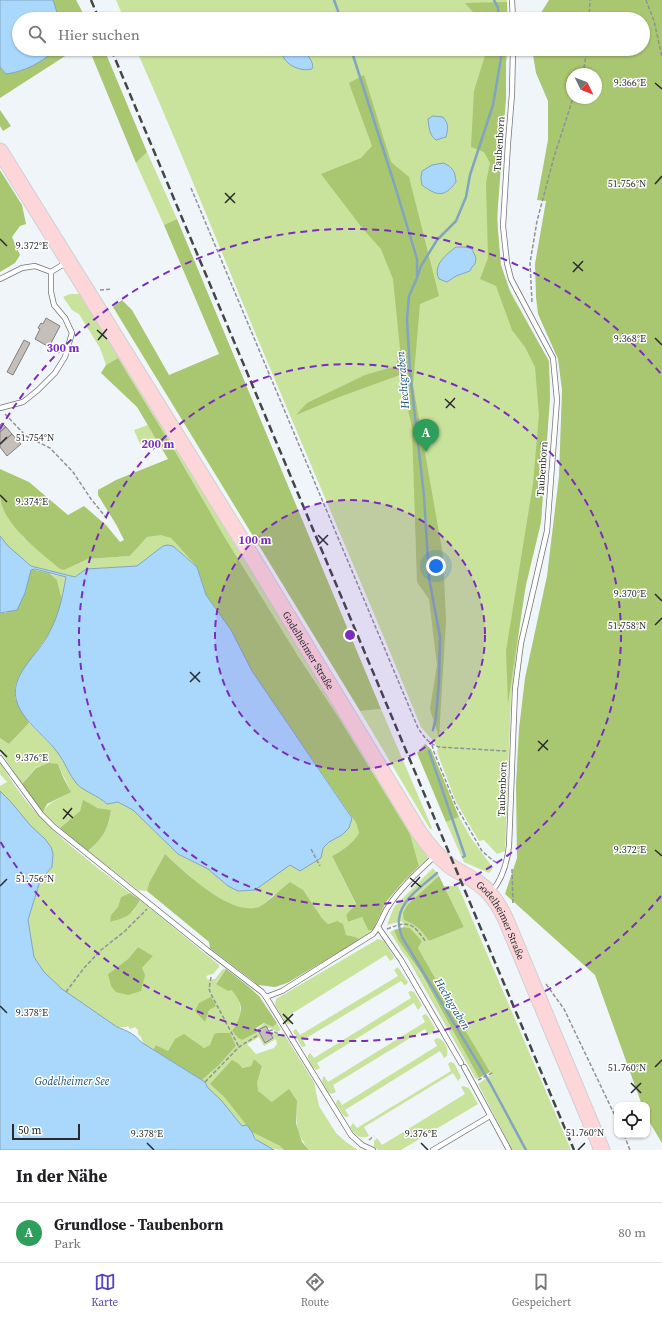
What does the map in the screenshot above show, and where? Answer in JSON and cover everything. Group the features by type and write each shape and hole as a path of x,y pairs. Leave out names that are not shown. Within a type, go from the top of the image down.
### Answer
{"main road":[{"name":"Godelheimer Straße","path":"0,151 247,548 419,832 437,855 449,865 480,884 490,893 497,903 506,920 602,1150"}],"lane":[{"path":"512,0 513,12"},
{"name":"Taubenborn","path":"490,893 499,882 507,859 509,846 515,690 521,643 546,531 557,400 553,358 511,279 507,263 503,226 512,94 513,56"},
{"path":"51,272 68,261"},
{"path":"0,279 22,268 35,266 51,272"},
{"path":"0,408 23,402 55,373 65,357 72,333 65,318 54,306 51,292 51,272"},
{"path":"0,758 45,818 68,839 266,997 351,1135 362,1145 373,1150"},
{"path":"266,997 282,991 362,942 380,929 383,916 391,902 425,865 437,855"},
{"path":"380,929 404,966 462,1065 507,1149"},
{"path":"433,1150 490,1116"}],"path":[{"path":"589,12 590,0"},
{"path":"646,0 654,21 662,57"},
{"path":"584,68 586,56"},
{"path":"532,302 530,264 537,221 554,157 571,104"},
{"path":"191,188 418,728 426,740 432,745 439,747 513,752"},
{"path":"0,408 26,436 50,448 73,472 91,499 108,520"},
{"path":"432,745 456,806 482,851 492,860"},
{"path":"311,849 320,866"},
{"path":"507,859 512,860 514,910"},
{"path":"66,992 84,968 101,950 125,931 151,905"},
{"path":"380,929 405,923 418,930 426,942"},
{"path":"211,977 209,989 239,1047"},
{"path":"544,982 556,996 564,1009 614,1114"},
{"path":"269,1031 272,1030 278,1033 287,1031"},
{"path":"205,1082 239,1047 258,1035"},
{"path":"480,1079 494,1072"},
{"path":"625,1138 630,1150"}],"green space":[{"path":"53,0 76,0 82,12 57,12"},
{"path":"116,0 507,0 508,12 121,12"},
{"path":"549,0 662,0 662,1143 650,1123 650,1102 641,1102 595,975 505,894 517,858 516,784 519,729 525,678 547,576 559,476 562,390 558,359 538,314 535,264 546,201 537,200 548,140 548,101 536,73 533,56 650,56 650,12 541,12"},
{"path":"507,2 507,12 473,12 465,3"},
{"path":"44,56 65,56 0,98 0,67 6,74"},
{"path":"92,56 107,56 147,152 136,163"},
{"path":"139,56 508,56 506,62 506,82 497,190 499,270 536,338 548,365 550,385 541,522 523,599 511,697 505,851 497,854 484,840 479,841 456,802 437,752 438,747 421,727"},
{"path":"485,56 506,56 506,99 497,219 501,265 511,294 549,361 550,399 541,522 526,584 508,703 506,651 533,484 539,415 535,367 525,347 512,330 496,286 480,279 488,258 486,183 490,163 484,152 471,147 474,91"},
{"path":"364,75 391,162 409,177 439,296 420,304 413,385 443,555 446,621 439,737 430,709 437,665 429,599 417,582 412,427 400,375 339,397 296,415 307,403 365,375 396,366 400,349 393,279 381,249 363,229 321,174 361,158 372,146 349,83"},
{"path":"0,110 11,126 3,131 0,126"},
{"path":"147,152 177,219 164,225 136,163"},
{"path":"0,170 22,205 26,224 20,226 12,237 20,255 15,263 0,272"},
{"path":"177,219 381,709 360,711 113,307 122,300 132,310 169,375 219,354 164,225"},
{"path":"70,294 79,294 87,301 426,853 428,859 419,866 410,834 224,536 176,453 118,358 106,365 100,348 79,314 72,310 63,297"},
{"path":"118,358 176,453 224,536 410,834 419,866 386,902 373,930 368,930 362,917 348,922 346,915 356,904 332,856 347,846 359,833 356,823 252,671 231,630 206,595 197,567 171,538 161,535 147,537 130,556 88,559 64,570 60,569 15,528 3,508 0,497 0,469 29,482 68,515 84,506 106,525 120,542 124,540 98,495 98,490 116,480 168,459 137,407 101,373 106,365"},
{"path":"148,425 156,438 140,444 134,430"},
{"path":"0,498 4,509 23,537 60,569 64,570 88,559 130,556 147,537 161,534 171,538 197,567 173,546 167,545 163,546 137,566 86,569 75,577 31,566 8,546 0,536"},
{"path":"31,569 49,573 57,580 62,600 60,612 48,635 19,676 15,687 15,698 29,723 9,744 0,738 0,613 6,613 25,593"},
{"path":"50,574 66,577 62,600 57,580"},
{"path":"381,709 432,828 430,829 360,711"},
{"path":"29,723 58,752 78,785 102,799 107,804 118,802 133,810 178,854 208,869 228,886 284,869 290,865 301,871 329,842 342,835 349,828 352,818 356,823 359,833 347,846 332,856 356,905 346,915 348,922 362,917 368,930 373,930 360,940 356,937 346,935 337,921 328,924 321,917 273,895 264,904 253,909 241,908 230,904 194,880 165,854 149,883 147,891 138,890 88,851 98,842 104,833 111,810 99,808 83,801 80,811 60,828 43,812 49,804 70,790 58,764 36,767 22,784 0,751 0,738 9,744"},
{"path":"425,744 431,749 459,817 446,822 417,753"},
{"path":"0,762 20,793 44,821 75,850 130,893 121,897 118,907 111,915 133,912 140,900 219,965 213,974 206,977 208,980 215,979 223,969 226,969 216,983 231,990 239,998 241,1015 232,1031 242,1040 265,1023 273,1027 277,1023 281,1030 277,1032 271,1028 267,1028 266,1026 258,1031 266,1042 273,1038 270,1033 273,1032 279,1035 284,1034 314,1082 319,1106 336,1133 358,1150 309,1150 304,1144 297,1127 297,1101 272,1102 257,1091 257,1083 262,1066 254,1059 251,1066 242,1068 210,1084 225,1098 247,1125 242,1126 221,1100 212,1093 202,1080 219,1065 236,1046 230,1033 214,1034 210,1045 204,1048 192,1039 175,1039 168,1051 156,1045 153,1050 143,1043 138,1034 138,1030 135,1027 130,1029 128,1026 117,1027 62,989 44,972 34,957 28,920 40,881 52,867 45,839 30,825 0,791 0,786 7,782 0,774","holes":["138,947 153,956 142,968 108,974 128,959","259,1037 264,1046 276,1039 277,1044 274,1048 256,1054 247,1044"]},
{"path":"49,763 58,764 71,792 47,804 43,812 22,784 36,768"},
{"path":"83,800 98,808 111,810 104,833 98,842 88,851 60,828 80,811"},
{"path":"459,817 471,838 493,868 489,873 464,862 446,822"},
{"path":"165,854 208,891 235,905 247,908 262,906 290,882 303,890 321,917 328,924 337,921 343,924 346,935 356,937 360,940 287,983 275,987 258,985 210,948 209,942 147,891 149,883"},
{"path":"433,868 439,876 408,904 413,923 419,927 429,941 464,927 444,886 458,886 571,1150 512,1150 478,1084 491,1075 418,948 422,941 410,928 404,927 402,921 387,925 394,907"},
{"path":"439,876 464,927 429,941 418,928 404,920 403,913 408,904"},
{"path":"130,893 140,900 137,905 128,915 110,922 111,915 118,907 121,897"},
{"path":"404,927 410,928 422,941 418,948 490,1072 479,1078 421,973 398,940 394,930"},
{"path":"394,930 398,940 421,974 479,1078 476,1079 408,959 390,932"},
{"path":"378,939 384,941 394,957 393,959 390,961 386,955 288,1016 292,1023 287,1024 276,1007 276,999"},
{"path":"138,947 153,956 142,968 145,975 141,991 128,995 116,992 111,986 108,974 128,959"},
{"path":"398,967 408,982 407,984 404,985 401,981 303,1040 306,1046 302,1047 293,1031 296,1029 300,1035 398,976 394,970"},
{"path":"226,969 259,996 277,1023 273,1027 264,1023 256,1028 257,1032 242,1040 232,1031 240,1015 241,1005 236,995 231,990 228,991 216,984"},
{"path":"408,992 414,992 422,1005 418,1010 414,1003 317,1063 320,1068 317,1070 309,1061 308,1055 310,1053 314,1058 411,998"},
{"path":"211,997 216,1006 209,1010 205,1022 195,1011 199,1003"},
{"path":"425,1014 435,1028 434,1031 429,1035 425,1029 333,1085 336,1092 331,1094 328,1092 322,1081 324,1076 328,1082 425,1022 422,1016"},
{"path":"230,1033 236,1046 219,1065 202,1080 153,1050 156,1045 168,1051 175,1039 184,1034 204,1048 210,1045 214,1034"},
{"path":"437,1038 442,1040 445,1044 447,1056 444,1058 440,1051 345,1110 349,1116 346,1117 343,1115 336,1104 337,1100 339,1100 342,1105 437,1046 434,1040"},
{"path":"254,1059 262,1066 257,1083 258,1091 272,1102 289,1089 297,1101 296,1123 302,1142 309,1150 284,1150 280,1146 252,1132 225,1098 210,1084 232,1060 239,1064 242,1068 251,1066"},
{"path":"450,1062 454,1063 461,1077 458,1081 453,1073 364,1127 369,1136 360,1137 352,1130 350,1127 353,1123 357,1128 451,1071 448,1064"},
{"path":"463,1086 469,1088 478,1104 401,1150 379,1150 374,1147 374,1141 377,1138 382,1145 465,1094 461,1087"},
{"path":"252,1132 280,1146 284,1150 265,1146 254,1137"}],"water":[{"path":"0,0 53,0 57,12 12,12 12,56 48,56 32,66 20,71 6,74 0,67"},
{"path":"308,56 313,66 312,69 308,70 294,67 283,57"},
{"path":"433,116 443,117 445,120 448,126 446,137 436,140 432,136 428,119"},
{"path":"444,163 454,172 456,182 448,191 440,194 422,185 421,178 422,171 432,165"},
{"path":"456,247 472,249 476,258 475,264 470,271 456,276 447,282 439,279 437,269 439,265 442,260"},
{"path":"0,536 8,546 31,566 75,577 86,569 137,566 163,546 173,546 197,567 206,595 231,630 252,671 352,818 349,828 342,835 329,842 323,848 321,858 300,871 290,865 255,890 238,891 228,886 208,869 178,854 133,810 118,802 107,804 100,798 80,787 72,777 58,753 26,719 16,699 15,689 25,666 45,640 52,628 61,600 66,577 35,569 31,570 25,593 17,610 0,613"},
{"name":"Godelheimer See","path":"0,791 30,825 45,839 51,847 53,854 52,867 40,881 28,920 34,957 44,972 62,989 117,1027 130,1033 141,1042 205,1082 208,1088 221,1100 242,1126 247,1125 255,1139 274,1150 0,1150"}],"building":[{"path":"46,318 60,326 49,347 35,339 40,329 38,328 41,323 43,324"},
{"path":"24,340 30,343 13,375 7,372"},
{"path":"2,423 6,427 0,432 0,425"},
{"path":"6,427 12,434 0,445 0,432"},
{"path":"12,434 21,444 7,456 0,445"},
{"path":"266,1026 273,1038 265,1043 258,1030"}],"waterway":[{"path":"334,0 338,12"},
{"name":"Hechtgraben","path":"494,0 498,12"},
{"path":"353,56 417,259 417,276"},
{"name":"Hechtgraben","path":"433,730 436,717 439,681 440,637 429,578 424,496 410,372 407,319 409,296 421,266 437,240 456,221 466,197 470,175 493,105 501,56"},
{"name":"Hechtgraben","path":"429,751 465,856 463,857"},
{"name":"Hechtgraben","path":"437,873 414,893 404,905 399,921 401,935 490,1083 526,1150"}],"railway":[{"path":"91,0 96,12"},
{"path":"114,56 574,1150"}],"place":[{"name":"Grundlose - Taubenborn","path":"426,452"}]}
